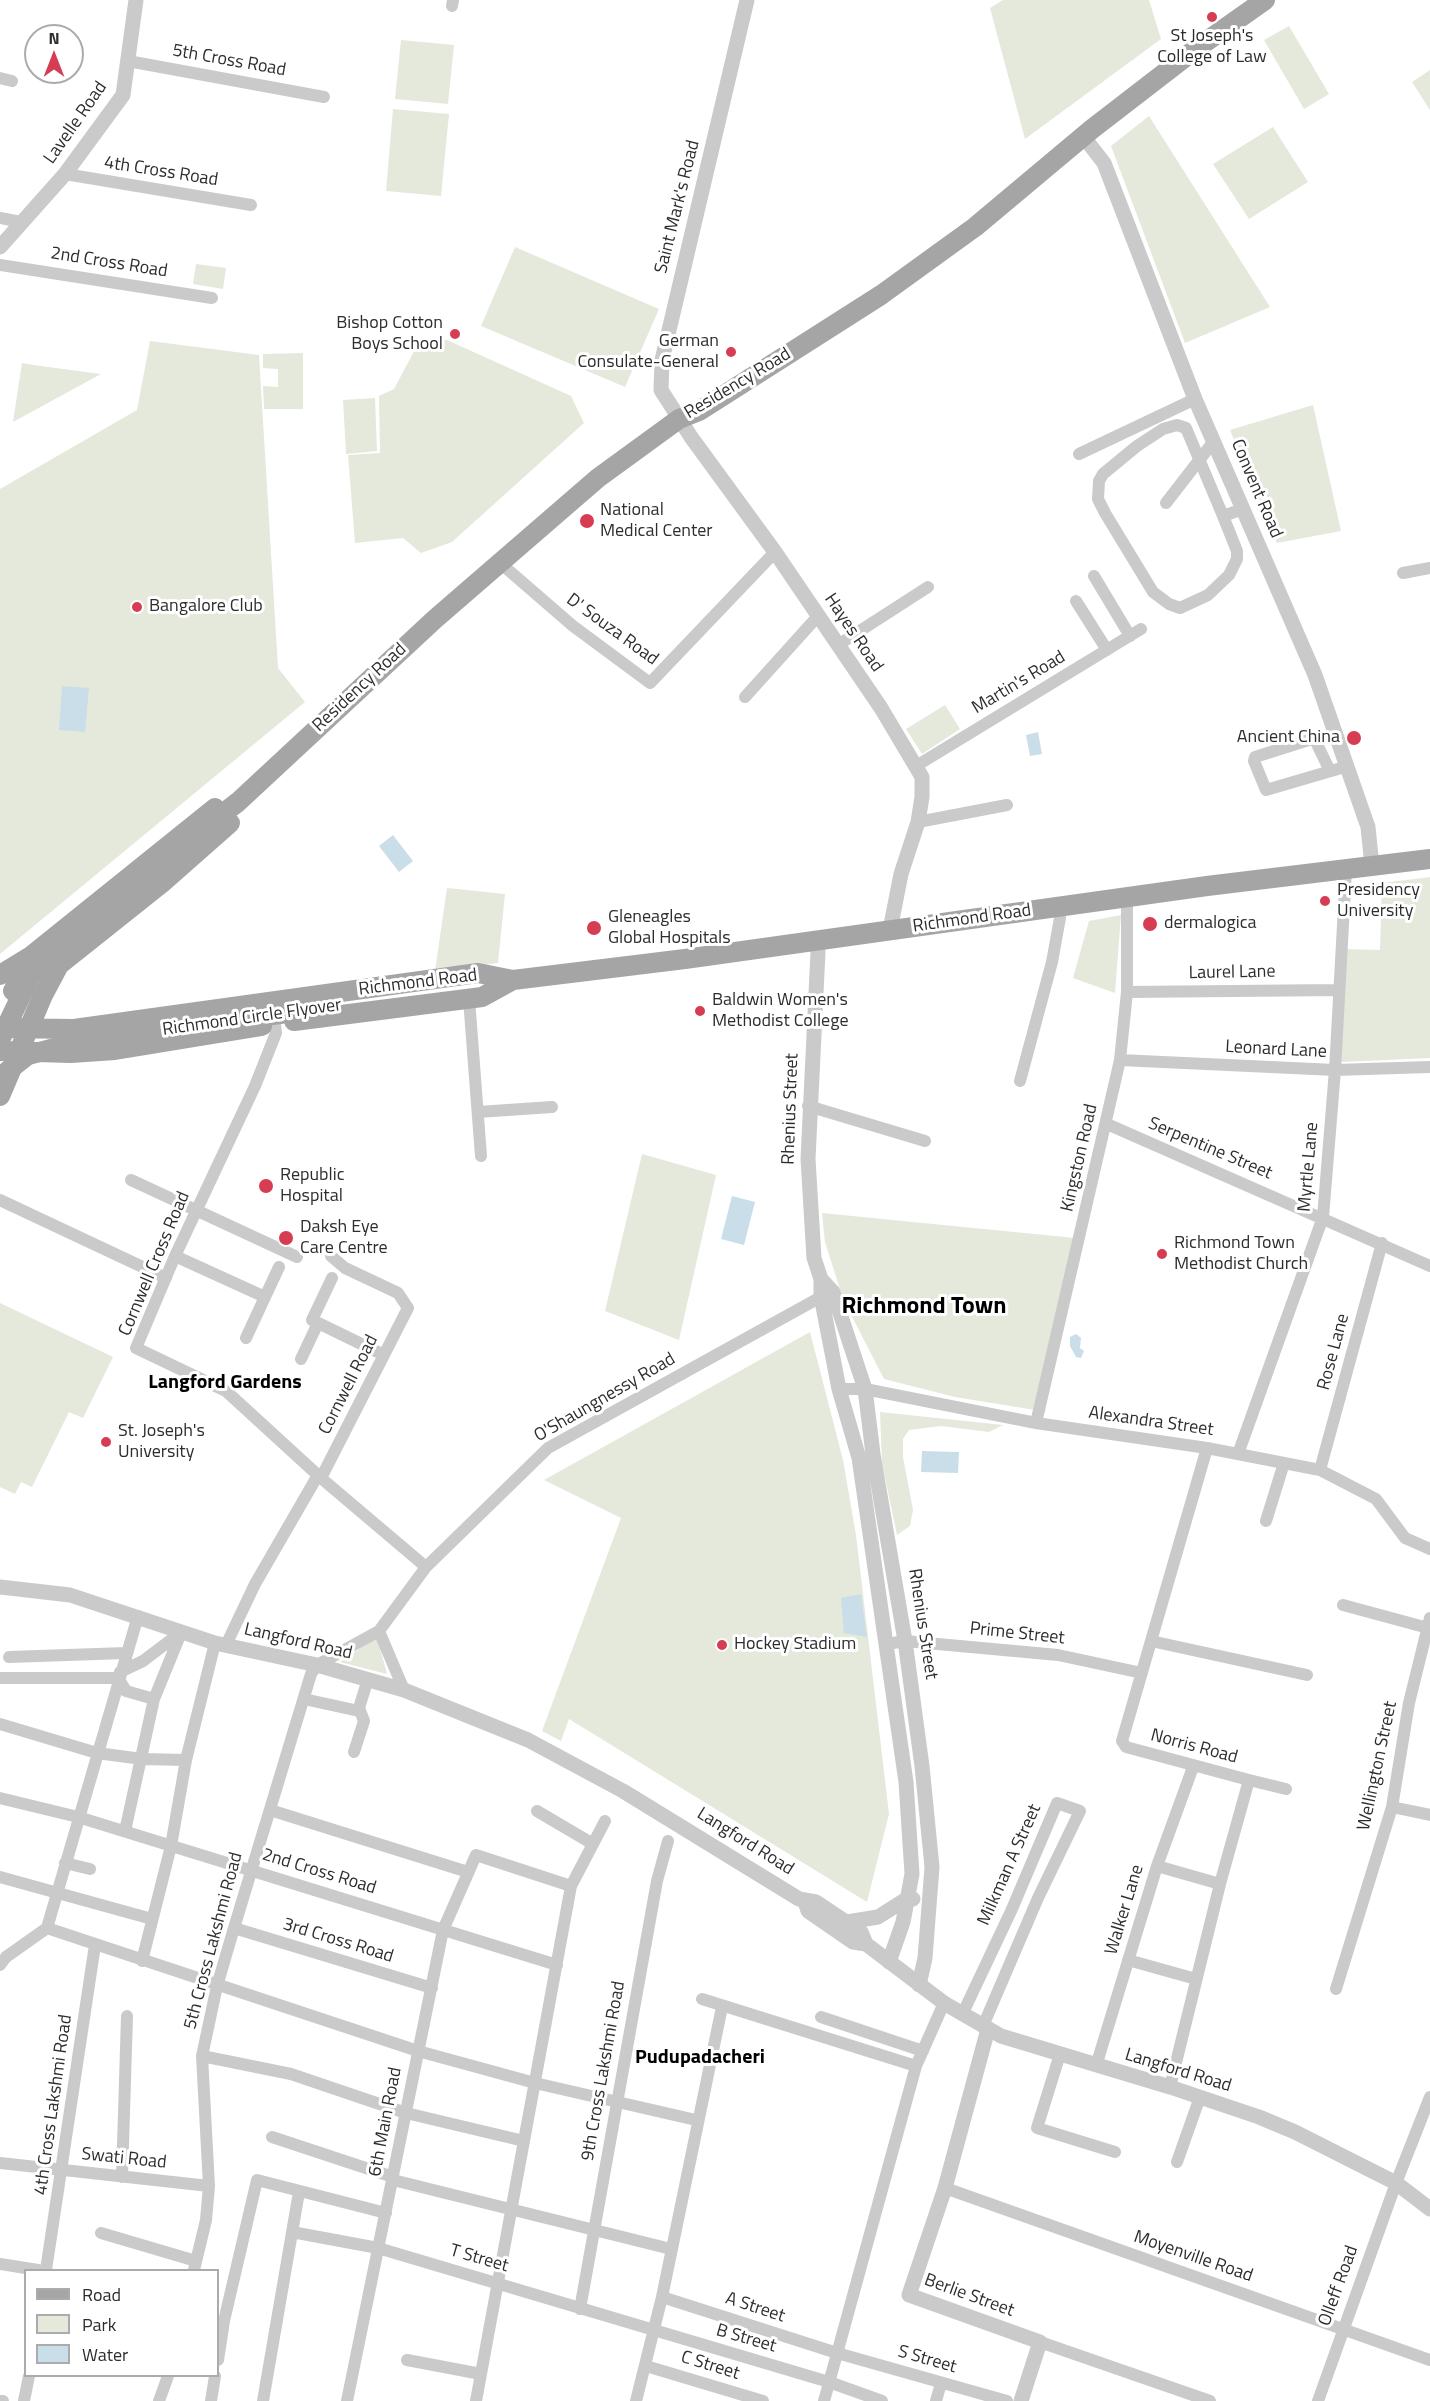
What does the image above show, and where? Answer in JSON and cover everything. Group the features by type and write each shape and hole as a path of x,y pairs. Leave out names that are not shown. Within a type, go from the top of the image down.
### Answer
{"main road":[{"name":"Residency Road","path":"238,802 499,562 598,478 679,420 709,405 881,295 975,227 1083,136 1198,47 1264,0"},
{"path":"0,1040 30,977 46,958 69,936 238,802"},
{"path":"0,975 31,956 168,843 220,804 238,802"},
{"path":"0,1096 10,1052 30,1029 43,995 59,965 162,883 235,818 238,802"},
{"name":"Richmond Road","path":"0,1028 60,1030 478,973 513,980 1126,897 1430,859"},
{"path":"0,1019 31,956"},
{"name":"Richmond Circle Flyover","path":"0,1077 28,1055 78,1042 472,992 513,980"},
{"name":"Richmond Road","path":"10,1052 53,1053 114,1050 472,992"},
{"path":"43,995 49,1014 60,1030"}],"street":[{"name":"Lavelle Road","path":"0,247 65,174 123,95 136,0"},
{"name":"Saint Mark's Road","path":"679,420 661,390 662,360 747,0"},
{"name":"5th Cross Road","path":"128,61 324,97"},
{"name":"Convent Road","path":"1083,136 1104,163 1195,399 1315,675 1368,827 1372,866"},
{"name":"4th Cross Road","path":"65,174 251,205"},
{"path":"0,218 21,222"},
{"name":"2nd Cross Road","path":"0,265 212,298"},
{"path":"1079,454 1195,399"},
{"name":"Hayes Road","path":"679,420 775,552 881,708 922,777 918,822 897,890 897,929"},
{"path":"1169,426 1186,428 1198,460 1237,551 1229,575 1208,595 1180,608 1169,604 1153,592 1098,499 1099,481 1103,474 1137,446 1169,426"},
{"path":"1167,503 1214,441"},
{"path":"1223,516 1243,509"},
{"name":"D' Souza Road","path":"499,562 564,619 650,683 775,552"},
{"path":"1403,573 1430,567"},
{"name":"Martin's Road","path":"916,766 1136,633 1094,576"},
{"path":"838,645 928,586"},
{"path":"1076,601 1107,650"},
{"path":"745,697 818,616"},
{"path":"1330,771 1315,740 1312,739 1255,757 1254,761 1266,790 1348,766"},
{"path":"918,822 1007,805"},
{"name":"Myrtle Lane","path":"1238,1454 1323,1217 1335,1070 1346,870"},
{"name":"Kingston Road","path":"1036,1423 1120,1060 1127,992 1126,897"},
{"path":"1020,1081 1052,962 1060,918 1058,906"},
{"name":"Rhenius Street","path":"816,940 818,952 808,1106 809,1201 814,1258 827,1294 850,1344 865,1389 873,1454 905,1641 922,1766 932,1867 925,1958 920,1985"},
{"name":"Laurel Lane","path":"1127,992 1338,990"},
{"path":"472,992 481,1156"},
{"name":"Cornwell Cross Road","path":"275,1024 276,1033 255,1086 175,1256 136,1348 226,1391 320,1477 426,1567"},
{"name":"Leonard Lane","path":"1120,1060 1335,1070 1430,1067"},
{"path":"808,1106 925,1142"},
{"path":"478,1113 552,1107"},
{"name":"Serpentine Street","path":"1107,1124 1430,1266"},
{"path":"131,1180 297,1257"},
{"path":"0,1200 166,1278"},
{"name":"Rose Lane","path":"1320,1470 1382,1243"},
{"path":"175,1256 265,1297"},
{"name":"Cornwell Road","path":"142,1961 171,1846 186,1760 220,1644 320,1477 408,1308 398,1293 345,1268 331,1256"},
{"path":"246,1338 279,1267"},
{"path":"332,1278 312,1320 384,1355"},
{"name":"Rhenius Street","path":"827,1294 831,1349 839,1389 859,1458 905,1767 912,1874 908,1898 889,1962"},
{"name":"O'Shaungnessy Road","path":"317,1665 379,1631 426,1567 548,1448 827,1294"},
{"path":"301,1359 318,1323"},
{"path":"831,1349 850,1344"},
{"name":"Alexandra Street","path":"839,1389 865,1389 1036,1423 1207,1448 1320,1470 1376,1499 1405,1538 1430,1549"},
{"name":"Norris Road","path":"1170,2087 1220,1884 1250,1780 1193,1767 1122,1745 1122,1738 1207,1448"},
{"path":"1266,1521 1284,1463"},
{"name":"Langford Road","path":"0,1587 70,1595 220,1644 317,1665 404,1689 546,1749 623,1791 805,1902 816,1902 861,1932 866,1944 944,2003 1001,2036 1170,2087 1296,2132 1396,2183 1430,2209"},
{"path":"1343,1605 1429,1623"},
{"path":"0,1965 16,1949 47,1928 138,1616"},
{"name":"Wellington Street","path":"1336,1989 1392,1807 1409,1703 1429,1623"},
{"path":"379,1631 404,1689"},
{"path":"0,1678 119,1675 143,1661 181,1633"},
{"path":"125,1832 154,1699 181,1633"},
{"name":"Prime Street","path":"887,1644 905,1641 1058,1655 1142,1672"},
{"path":"1151,1641 1307,1675"},
{"path":"9,1657 126,1653"},
{"name":"5th Cross Lakshmi Road","path":"195,2266 206,2220 209,2186 202,2056 217,1986 234,1928 311,1674 317,1665"},
{"path":"119,1675 126,1691 154,1699"},
{"path":"354,1752 364,1721 359,1711 368,1679"},
{"path":"304,1699 359,1711"},
{"path":"0,1724 97,1753 141,1759 186,1760"},
{"name":"Walker Lane","path":"1096,2066 1158,1866 1193,1767"},
{"path":"1250,1780 1286,1788"},
{"name":"2nd Cross Road","path":"0,1798 78,1817 557,1965"},
{"name":"Milkman A Street","path":"962,2015 1012,1909 1057,1803 1080,1811 986,2028"},
{"path":"1392,1807 1430,1815"},
{"path":"270,1810 468,1872"},
{"path":"537,1811 593,1844"},
{"path":"476,2401 571,1886 605,1821"},
{"name":"9th Cross Lakshmi Road","path":"580,2309 657,1881 669,1841"},
{"name":"6th Main Road","path":"347,2401 443,1930 468,1872 476,1855 571,1886"},
{"path":"65,1863 90,1869"},
{"path":"1158,1866 1220,1884"},
{"path":"0,1877 152,1919"},
{"path":"847,1922 878,1917 908,1898 929,1901"},
{"path":"805,1902 808,1911 844,1936 854,1942 866,1944"},
{"path":"47,1928 418,2051 535,2083 618,2100 696,2120"},
{"name":"3rd Cross Road","path":"234,1928 432,1988"},
{"name":"4th Cross Lakshmi Road","path":"46,2269 95,1945"},
{"path":"0,1951 16,1949"},
{"path":"1128,1960 1196,1979"},
{"path":"702,2000 916,2066"},
{"path":"824,2401 916,2066 944,2003"},
{"path":"639,2400 662,2298 696,2120 722,2007"},
{"path":"122,2177 127,2016"},
{"path":"821,2018 923,2051"},
{"name":"Berlie Street","path":"986,2028 945,2188 909,2295 1210,2401"},
{"path":"1060,2054 1037,2128 1115,2152"},
{"path":"202,2056 291,2074 406,2113 524,2141"},
{"path":"1177,2162 1200,2097"},
{"name":"Olleff Road","path":"1318,2401 1396,2183 1430,2097"},
{"path":"272,2137 393,2178 671,2249"},
{"name":"Swati Road","path":"0,2163 209,2186"},
{"path":"219,2354 224,2321 257,2180 386,2213"},
{"name":"Moyenville Road","path":"945,2188 1430,2360"},
{"path":"263,2401 298,2192"},
{"name":"T Street","path":"292,2232 378,2248 653,2331"},
{"path":"101,2233 195,2266"},
{"path":"0,2264 27,2269"},
{"name":"A Street","path":"662,2298 837,2353"},
{"name":"B Street","path":"653,2331 829,2382 882,2401"},
{"path":"1021,2401 1040,2342"},
{"name":"S Street","path":"837,2353 1007,2401"},
{"path":"407,2360 481,2374"},
{"name":"C Street","path":"646,2366 763,2401"},
{"path":"24,2401 28,2377"},
{"path":"159,2401 168,2377"},
{"path":"211,2401 215,2377"},
{"path":"936,2401 941,2382"}],"green space":[{"path":"1003,0 1149,0 1161,39 1025,139 990,8"},
{"path":"1289,26 1329,94 1304,109 1264,40"},
{"path":"401,40 454,45 448,104 395,99"},
{"path":"1430,70 1430,110 1412,82"},
{"path":"393,109 449,114 441,196 386,191"},
{"path":"1149,116 1270,307 1185,343 1111,146"},
{"path":"1273,127 1308,182 1249,219 1213,164"},
{"path":"515,247 659,309 625,387 481,326"},
{"path":"196,264 226,268 223,289 193,284"},
{"path":"420,340 447,340 571,396 584,423 452,542 421,553 403,538 355,543 348,455 380,453 379,396 394,389"},
{"name":"Bangalore Club","path":"150,341 259,355 278,668 305,702 0,954 0,489 137,410"},
{"path":"303,353 303,409 264,409 263,386 278,387 278,369 263,368 263,354"},
{"path":"22,363 33,365 101,374 13,422"},
{"path":"375,398 377,451 346,454 343,400"},
{"path":"1313,405 1341,531 1277,543 1230,430"},
{"path":"945,705 960,729 922,754 906,729"},
{"path":"1430,877 1430,1058 1341,1062 1345,949 1380,950 1382,883"},
{"path":"447,888 505,894 498,963 435,971"},
{"path":"1121,915 1115,993 1073,978 1089,921"},
{"path":"642,1154 716,1175 679,1340 605,1311"},
{"path":"822,1213 1075,1238 1035,1410 955,1397 884,1379 843,1299 825,1242"},
{"path":"0,1303 113,1357 83,1418 69,1412 32,1487 21,1482 15,1494 0,1487"},
{"name":"Hockey Stadium","path":"810,1332 843,1460 856,1535 889,1814 867,1902 569,1719 561,1741 542,1731 621,1518 544,1480"},
{"path":"880,1412 1003,1425 989,1432 941,1426 909,1430 903,1439 903,1457 913,1510 910,1526 897,1535 882,1463"},
{"path":"377,1637 387,1674 340,1662"}],"water":[{"path":"62,686 89,688 85,732 59,730"},
{"path":"1038,732 1042,754 1030,756 1026,735"},
{"path":"393,835 413,861 399,872 379,846"},
{"path":"732,1196 755,1202 744,1245 721,1239"},
{"path":"1076,1334 1081,1338 1080,1348 1084,1351 1081,1358 1076,1357 1070,1346 1070,1337"},
{"path":"922,1451 959,1452 958,1473 921,1472"},
{"path":"861,1594 867,1637 844,1633 841,1598"}],"place":[{"name":"St Joseph's College of Law","path":"1212,17"},
{"name":"Bishop Cotton Boys School","path":"455,334"},
{"name":"German Consulate-General","path":"731,352"},
{"name":"National Medical Center","path":"587,521"},
{"name":"Bangalore Club","path":"137,607"},
{"name":"Ancient China","path":"1354,738"},
{"name":"Presidency University","path":"1325,901"},
{"name":"dermalogica","path":"1150,924"},
{"name":"Gleneagles Global Hospitals","path":"594,928"},
{"name":"Baldwin Women's Methodist College","path":"700,1011"},
{"name":"Republic Hospital","path":"266,1186"},
{"name":"Daksh Eye Care Centre","path":"286,1238"},
{"name":"Richmond Town Methodist Church","path":"1162,1254"},
{"name":"St. Joseph's University","path":"106,1442"},
{"name":"Hockey Stadium","path":"722,1645"}],"district":[{"name":"Richmond Town","path":"924,1307"},
{"name":"Langford Gardens","path":"225,1383"},
{"name":"Pudupadacheri","path":"700,2058"}]}
